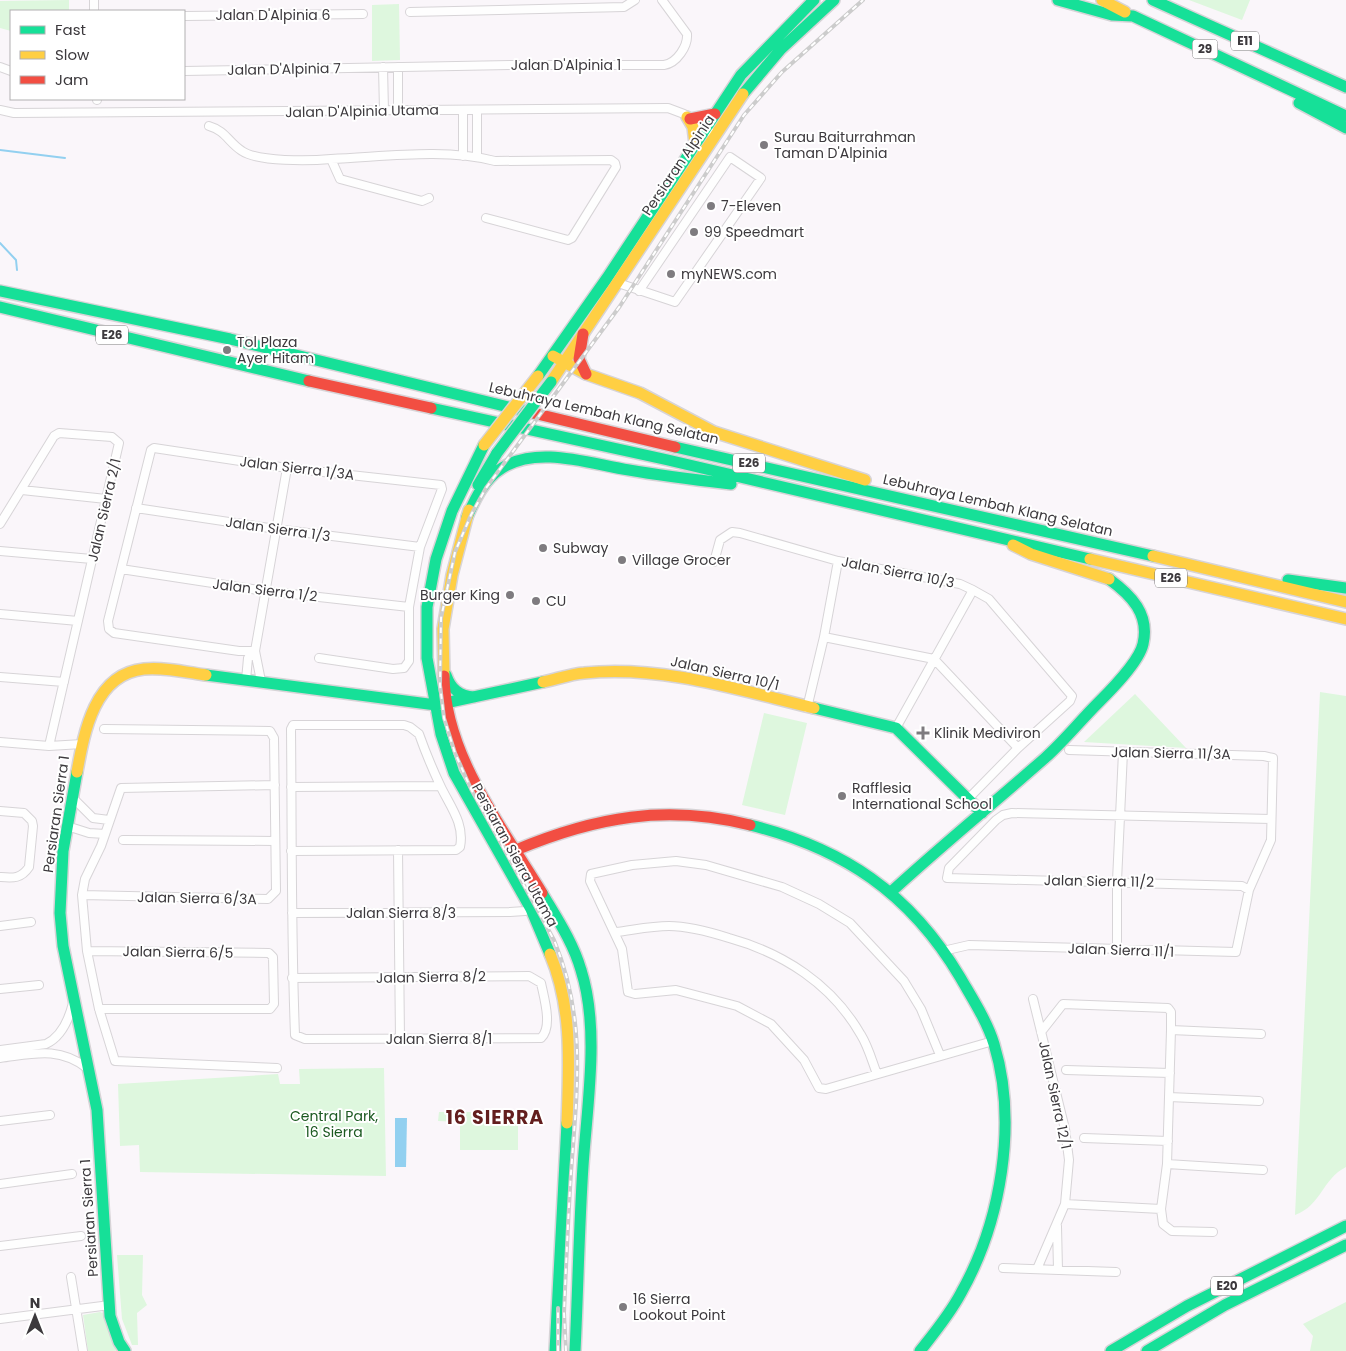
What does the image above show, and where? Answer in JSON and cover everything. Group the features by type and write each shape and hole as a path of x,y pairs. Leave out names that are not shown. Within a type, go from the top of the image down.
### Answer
{"main road":[{"name":"Persiaran Alpinia","path":"538,376 742,75 772,40 814,0"},
{"name":"Persiaran Alpinia","path":"551,382 751,82 782,49 834,0"},
{"path":"1058,0 1112,14 1133,16"},
{"path":"1102,0 1133,16"},
{"name":"E11","path":"1153,0 1342,85"},
{"name":"29","path":"1133,16 1346,116"},
{"path":"772,40 782,49"},
{"path":"1231,62 1322,117 1346,128"},
{"path":"695,144 693,127 689,118 715,114"},
{"name":"Lebuhraya Lembah Klang Selatan","path":"0,291 230,339 631,437 1050,532 1346,602"},
{"name":"E26","path":"0,307 224,362 668,460 788,490 1346,619"},
{"path":"583,334 578,359 586,374"},
{"path":"553,356 586,374 640,393 714,432 885,486 1050,532"},
{"name":"Persiaran Sierra Utama","path":"538,376 484,445 457,496 441,543 433,579 426,631 432,685 461,755 564,930 581,969 586,990 591,1054 583,1166 575,1351"},
{"name":"Persiaran Sierra Utama","path":"551,382 497,453 477,486 467,517 445,613 441,704 449,762 531,909 555,966 564,1002 569,1037 555,1351"},
{"path":"467,517 481,489 493,476 507,465 524,460 555,458 693,480 788,490"},
{"path":"892,892 947,840 1046,757 1122,677 1143,646 1144,629 1141,611 1126,591 1107,578 1031,554 995,537"},
{"path":"1254,581 1283,579 1346,588"},
{"path":"1309,610 1322,622 1346,629"},
{"path":"443,666 453,689 461,695 478,697"},
{"name":"Persiaran Sierra 1","path":"125,1351 119,1342 110,1316 96,1110 73,1003 63,946 60,914 63,851 82,744 90,712 109,686 124,675 143,669 261,681 441,704"},
{"name":"Jalan Sierra 10/1","path":"441,704 583,673 621,671 682,676 807,708 896,728"},
{"path":"414,700 422,696 432,685"},
{"path":"896,728 967,800 982,812"},
{"path":"516,850 562,830 589,822 639,814 713,816 775,831 826,850 892,892 943,951 960,976 993,1041 1001,1083 1005,1128 995,1201 972,1275 941,1326 920,1351"},
{"name":"E20","path":"1111,1351 1187,1306 1346,1226"},
{"name":"E20","path":"1147,1351 1225,1305 1346,1245"}],"street":[{"path":"410,12 624,7 635,0"},
{"name":"Jalan D'Alpinia 1","path":"384,67 669,64 687,45 687,34 662,0"},
{"name":"Jalan D'Alpinia 6","path":"185,16 363,14"},
{"path":"384,67 384,111"},
{"name":"Jalan D'Alpinia 7","path":"185,71 384,67"},
{"path":"398,67 398,111"},
{"path":"384,95 398,95"},
{"name":"Jalan D'Alpinia Utama","path":"0,110 14,113 668,108 689,118 716,136"},
{"path":"463,110 463,156"},
{"path":"476,110 476,156"},
{"path":"209,126 221,130 237,147 249,154 307,161 476,156 495,161 612,160 616,167 572,238 568,240 486,218"},
{"path":"618,283 640,292 675,302 761,178 730,157 640,292"},
{"path":"331,159 340,179 422,201 429,198"},
{"name":"Jalan Sierra 2/1","path":"0,524 54,436 58,433 112,437 119,443 49,746"},
{"name":"Jalan Sierra 1/3A","path":"136,508 151,450 154,448 287,468 441,486 442,489 420,547"},
{"path":"261,681 255,651 287,468"},
{"path":"22,490 106,499"},
{"path":"136,508 108,621 109,629 114,633 240,651 255,651"},
{"name":"Jalan Sierra 1/3","path":"136,508 276,529 420,547"},
{"name":"Jalan Sierra 10/3","path":"714,562 720,540 732,532 740,533 838,561 960,584 989,599 1072,696 1070,701 1018,748"},
{"path":"319,658 393,669 404,668 409,661 409,607 420,547"},
{"path":"0,551 92,560"},
{"path":"807,708 824,637 838,561"},
{"name":"Jalan Sierra 1/2","path":"121,570 265,591 409,607"},
{"path":"896,728 973,590"},
{"path":"0,614 78,621"},
{"path":"824,637 934,659 1018,748 967,800"},
{"path":"246,680 248,658 255,651"},
{"path":"0,676 64,682"},
{"path":"291,851 456,850 460,847 461,830 456,814 440,786 418,734 410,727 404,725 292,726 291,729 291,851 292,978"},
{"name":"Jalan Sierra 6/3A","path":"82,895 268,899 276,891 274,738 270,730 104,729"},
{"path":"0,742 49,746 82,744"},
{"name":"Jalan Sierra 11/3A","path":"1069,750 1264,756 1273,758"},
{"path":"1117,950 1117,881 1123,752"},
{"name":"Jalan Sierra 11/1","path":"943,951 969,945 1233,953 1238,949 1249,890 1268,850 1273,758"},
{"path":"275,784 126,787 119,792 105,834 85,879 82,895 87,951 99,1009 113,1058 119,1063 277,1068"},
{"path":"291,788 440,786"},
{"path":"72,797 93,818 109,820"},
{"path":"0,811 24,813 32,821 29,867 20,877 0,877"},
{"name":"Jalan Sierra 11/2","path":"1120,816 1003,815 949,868 948,878 1117,881 1242,886 1249,890"},
{"path":"1120,816 1271,819"},
{"path":"67,826 89,833 105,834"},
{"path":"123,840 275,841"},
{"path":"398,850 400,1039"},
{"path":"501,857 516,850"},
{"path":"940,1055 921,1009 904,981 850,923 818,904 782,887 706,865 683,862 632,865 591,874 590,881 616,932 622,949 627,989 631,994 676,990 737,1006 771,1024 804,1060 816,1086 822,1090 993,1041"},
{"name":"Jalan Sierra 8/3","path":"292,914 510,912 548,904"},
{"path":"0,926 31,922"},
{"path":"616,932 669,926 704,931 757,946 786,960 812,977 849,1017 862,1036 877,1074"},
{"name":"Jalan Sierra 6/5","path":"87,951 269,953 272,956 274,1004 270,1009 99,1009"},
{"name":"Jalan Sierra 8/2","path":"292,978 529,976 541,983 546,1008"},
{"name":"Jalan Sierra 8/1","path":"292,978 295,1035 305,1040 541,1038 546,1030 546,1008"},
{"path":"0,989 39,985"},
{"name":"Jalan Sierra 12/1","path":"1033,999 1068,1143 1065,1204 1037,1269"},
{"path":"0,1058 52,1041 62,1028 73,1003"},
{"path":"1041,1032 1063,1004 1168,1008 1171,1012 1171,1030 1167,1164 1161,1209 1163,1224 1168,1229 1213,1232"},
{"path":"62,1028 78,1026"},
{"path":"1171,1030 1261,1034"},
{"path":"46,1044 47,1053"},
{"path":"0,1050 12,1053 47,1053 68,1056 84,1054"},
{"path":"68,1056 87,1068"},
{"path":"1066,1070 1170,1072"},
{"path":"1169,1097 1259,1101"},
{"path":"0,1121 50,1114"},
{"path":"1084,1138 1168,1141"},
{"path":"1167,1164 1263,1170"},
{"path":"0,1184 72,1174"},
{"path":"1065,1204 1161,1209"},
{"path":"1057,1221 1058,1270"},
{"path":"0,1246 81,1236"},
{"path":"1003,1268 1116,1272"},
{"path":"71,1277 78,1310 83,1351"},
{"path":"0,1320 110,1305"}],"green space":[{"path":"69,0 69,10 10,10 10,31 0,28 0,1"},
{"path":"1189,0 1250,0 1242,20"},
{"path":"399,4 400,60 372,61 372,5"},
{"path":"1320,692 1346,696 1346,1167 1332,1178 1311,1205 1295,1215"},
{"path":"1135,694 1186,748 1084,742"},
{"path":"764,713 807,723 785,815 742,805"},
{"name":"Central Park, 16 Sierra","path":"384,1068 386,1176 140,1172 139,1145 120,1146 118,1084 278,1074 280,1084 300,1084 299,1069"},
{"path":"439,1112 518,1112 518,1150 460,1150 460,1122 438,1121"},
{"path":"117,1255 143,1255 142,1295 147,1305 137,1313 138,1345 132,1345 122,1319"},
{"path":"1346,1302 1346,1351 1310,1351 1313,1336 1303,1324"},
{"path":"103,1313 116,1351 88,1351 83,1315"}],"water":[{"path":"395,1118 407,1118 406,1167 395,1167"}],"waterway":[{"path":"0,150 65,158"},
{"path":"0,243 16,260 17,270"}],"railway":[{"path":"566,1351 564,1313 577,1083 575,1026 564,969 554,940 471,789 455,753 444,718 440,685 441,618 455,552 471,515 486,488 620,306 744,115 782,72 863,0"},
{"path":"558,1308 558,1351"}],"traffic: fast":[{"path":"538,376 607,278 741,75 814,0"},
{"path":"743,94 781,49 834,0"},
{"path":"1058,0 1112,15 1133,16 1346,116"},
{"path":"1153,0 1346,87"},
{"path":"1299,103 1346,128"},
{"path":"0,291 230,339 533,413"},
{"path":"0,307 309,381"},
{"path":"497,453 551,382"},
{"path":"431,408 668,460 1090,559"},
{"path":"484,445 452,511 436,559 427,607 427,658 441,734 454,773 531,909 550,954"},
{"path":"675,447 1153,556"},
{"path":"478,485 497,453"},
{"path":"467,517 473,503 490,478 502,468 516,461 532,458 564,458 654,474 731,484"},
{"path":"891,892 1052,751 1117,683 1136,659 1143,644 1144,623 1141,614 1125,592 1109,579"},
{"path":"1288,580 1346,588"},
{"path":"206,675 436,705 543,682"},
{"path":"446,675 456,691 474,697"},
{"path":"814,708 896,728 982,813"},
{"path":"77,772 63,851 60,913 63,946 97,1110 110,1316 119,1342 125,1351"},
{"path":"750,825 784,835 844,861 871,878 896,898 919,921 940,947 979,1010 994,1044 1001,1074 1005,1106 1005,1139 995,1204 975,1265 957,1301 920,1351"},
{"path":"542,893 564,930 578,960 587,993 590,1017 591,1067 583,1166 575,1351"},
{"path":"555,1351 567,1123"},
{"path":"1111,1351 1187,1306 1346,1226"},
{"path":"1147,1351 1225,1305 1346,1245"}],"traffic: slow":[{"path":"1102,0 1125,12"},
{"path":"551,382 743,94"},
{"path":"687,117 693,127 695,144"},
{"path":"553,356 586,374 640,393 714,432 865,480"},
{"path":"484,445 538,376"},
{"path":"444,676 443,629 452,575 469,510"},
{"path":"1013,545 1031,554 1109,579"},
{"path":"1153,556 1346,602"},
{"path":"1090,559 1346,619"},
{"path":"77,772 83,740 94,708 113,682 127,673 144,669 167,669 206,675"},
{"path":"543,682 584,673 613,671 643,673 700,681 814,708"},
{"path":"550,954 563,995 566,1016 569,1059 567,1123"}],"traffic: jam":[{"path":"690,119 715,114"},
{"path":"583,334 579,359 586,374"},
{"path":"309,381 431,408"},
{"path":"533,413 675,447"},
{"path":"444,676 447,705 454,734 465,762 478,789 542,893"},
{"path":"516,850 574,829 631,817 689,815 750,825"}],"place":[{"name":"Surau Baiturrahman Taman D'Alpinia","path":"764,145"},
{"name":"7-Eleven","path":"711,206"},
{"name":"99 Speedmart","path":"694,232"},
{"name":"myNEWS.com","path":"671,274"},
{"name":"Tol Plaza Ayer Hitam","path":"227,350"},
{"name":"Subway","path":"543,548"},
{"name":"Village Grocer","path":"622,560"},
{"name":"Burger King","path":"510,595"},
{"name":"CU","path":"536,601"},
{"name":"Klinik Mediviron","path":"923,733"},
{"name":"Rafflesia International School","path":"842,796"},
{"name":"16 Sierra Lookout Point","path":"623,1307"}],"district":[{"name":"16 SIERRA","path":"495,1117"}]}
